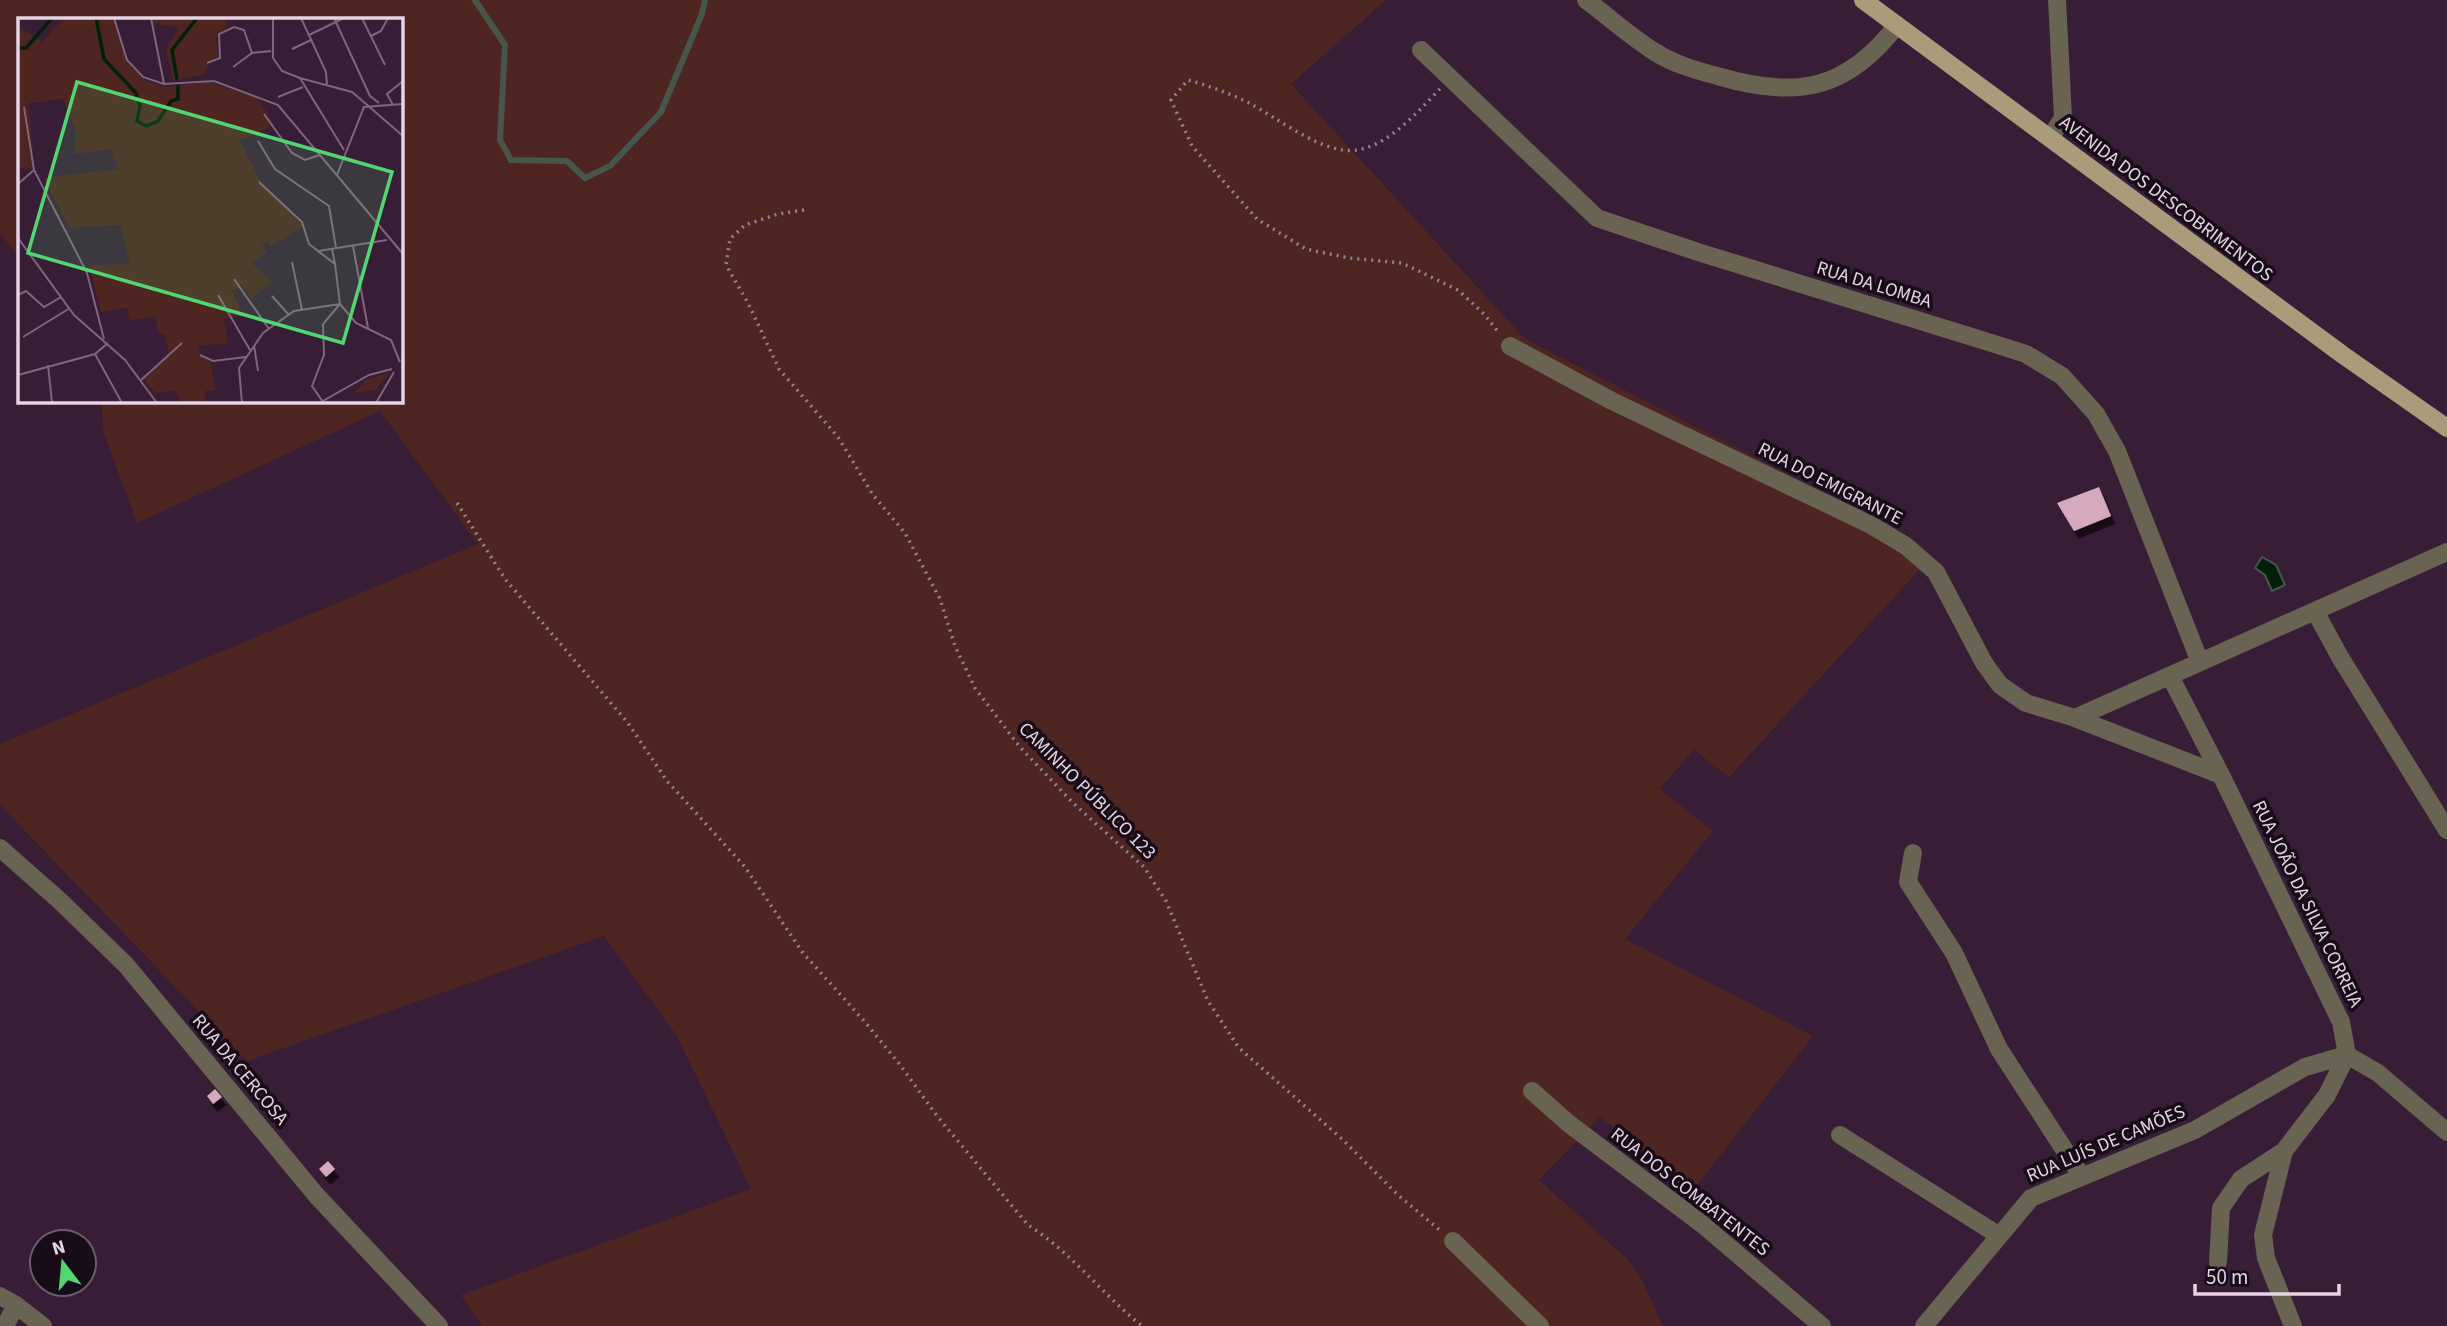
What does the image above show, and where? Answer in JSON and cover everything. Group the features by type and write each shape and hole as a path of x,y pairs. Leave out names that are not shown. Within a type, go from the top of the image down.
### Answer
{"main road":[{"name":"AVENIDA DOS DESCOBRIMENTOS","path":"1863,0 2332,347 2447,428"}],"street":[{"path":"1586,0 1656,53 1691,69 1752,86 1796,89 1836,79 1878,49 1897,25"},
{"path":"2050,138 2063,118 2057,0"},
{"name":"RUA DA LOMBA","path":"1421,50 1597,218 1698,253 2026,354 2062,376 2096,414 2117,451 2200,663"},
{"name":"RUA DO EMIGRANTE","path":"1510,346 1612,401 1871,525 1906,546 1936,572 1984,663 2000,685 2026,703 2075,718 2221,775"},
{"path":"2075,718 2447,552"},
{"path":"2315,611 2340,657 2447,830"},
{"name":"RUA JOÃO DA SILVA CORREIA","path":"2170,676 2341,1023 2347,1055"},
{"name":"RUA DA CERCOSA","path":"0,848 126,965 316,1195 439,1326"},
{"path":"1913,853 1908,882 1954,953 1999,1049 2082,1177"},
{"path":"2218,1262 2221,1208 2241,1179 2284,1151 2326,1095 2347,1055 2378,1073 2447,1132"},
{"name":"RUA LUÍS DE CAMÕES","path":"1924,1326 2031,1198 2195,1130 2305,1068 2347,1055"},
{"name":"RUA DOS COMBATENTES","path":"1532,1091 1568,1123 1702,1224 1822,1326"},
{"path":"1840,1135 1998,1235"},
{"path":"2284,1151 2263,1235 2266,1258 2290,1324"},
{"path":"1453,1241 1540,1326"},
{"path":"5,1326 8,1300"},
{"path":"8,1300 43,1326"}],"path":[{"path":"1451,78 1413,116 1382,140 1357,150 1326,145 1250,104 1218,89 1188,80 1171,100 1192,146 1257,219 1306,249 1349,258 1402,263 1458,290 1484,314 1510,346"},
{"name":"CAMINHO PÚBLICO 123","path":"804,210 778,214 745,225 730,239 726,265 748,303 779,369 838,437 873,495 905,533 940,599 955,646 975,688 1019,746 1073,803 1143,867 1166,901 1208,1001 1239,1048 1342,1139 1399,1196 1453,1241"},
{"path":"457,503 505,579 628,723 667,780 746,867 803,953 865,1022 963,1148 1028,1225 1045,1236 1119,1308 1142,1326"}],"shaded area":[{"path":"0,0 1386,0 1291,84 1525,339 1871,517 1930,558 1729,777 1694,750 1659,789 1713,831 1625,939 1813,1036 1691,1193 1600,1117 1539,1180 1626,1258 1640,1276 1663,1326 482,1326 461,1295 751,1189 677,1036 604,936 247,1061 0,805 0,744 478,544 380,411 137,523 104,434 101,402 402,402 402,18 18,18 18,257 0,233"},
{"path":"2262,557 2276,565 2285,585 2272,591 2265,575 2255,568"}],"building":[{"path":"2099,487 2111,516 2074,531 2057,503"},
{"path":"215,1089 222,1097 213,1104 207,1096"},
{"path":"328,1161 335,1169 326,1177 319,1169"}],"waterway":[{"path":"475,0 505,45 500,140 511,160 567,161 585,178 610,166 661,112 702,14 705,0"}]}
